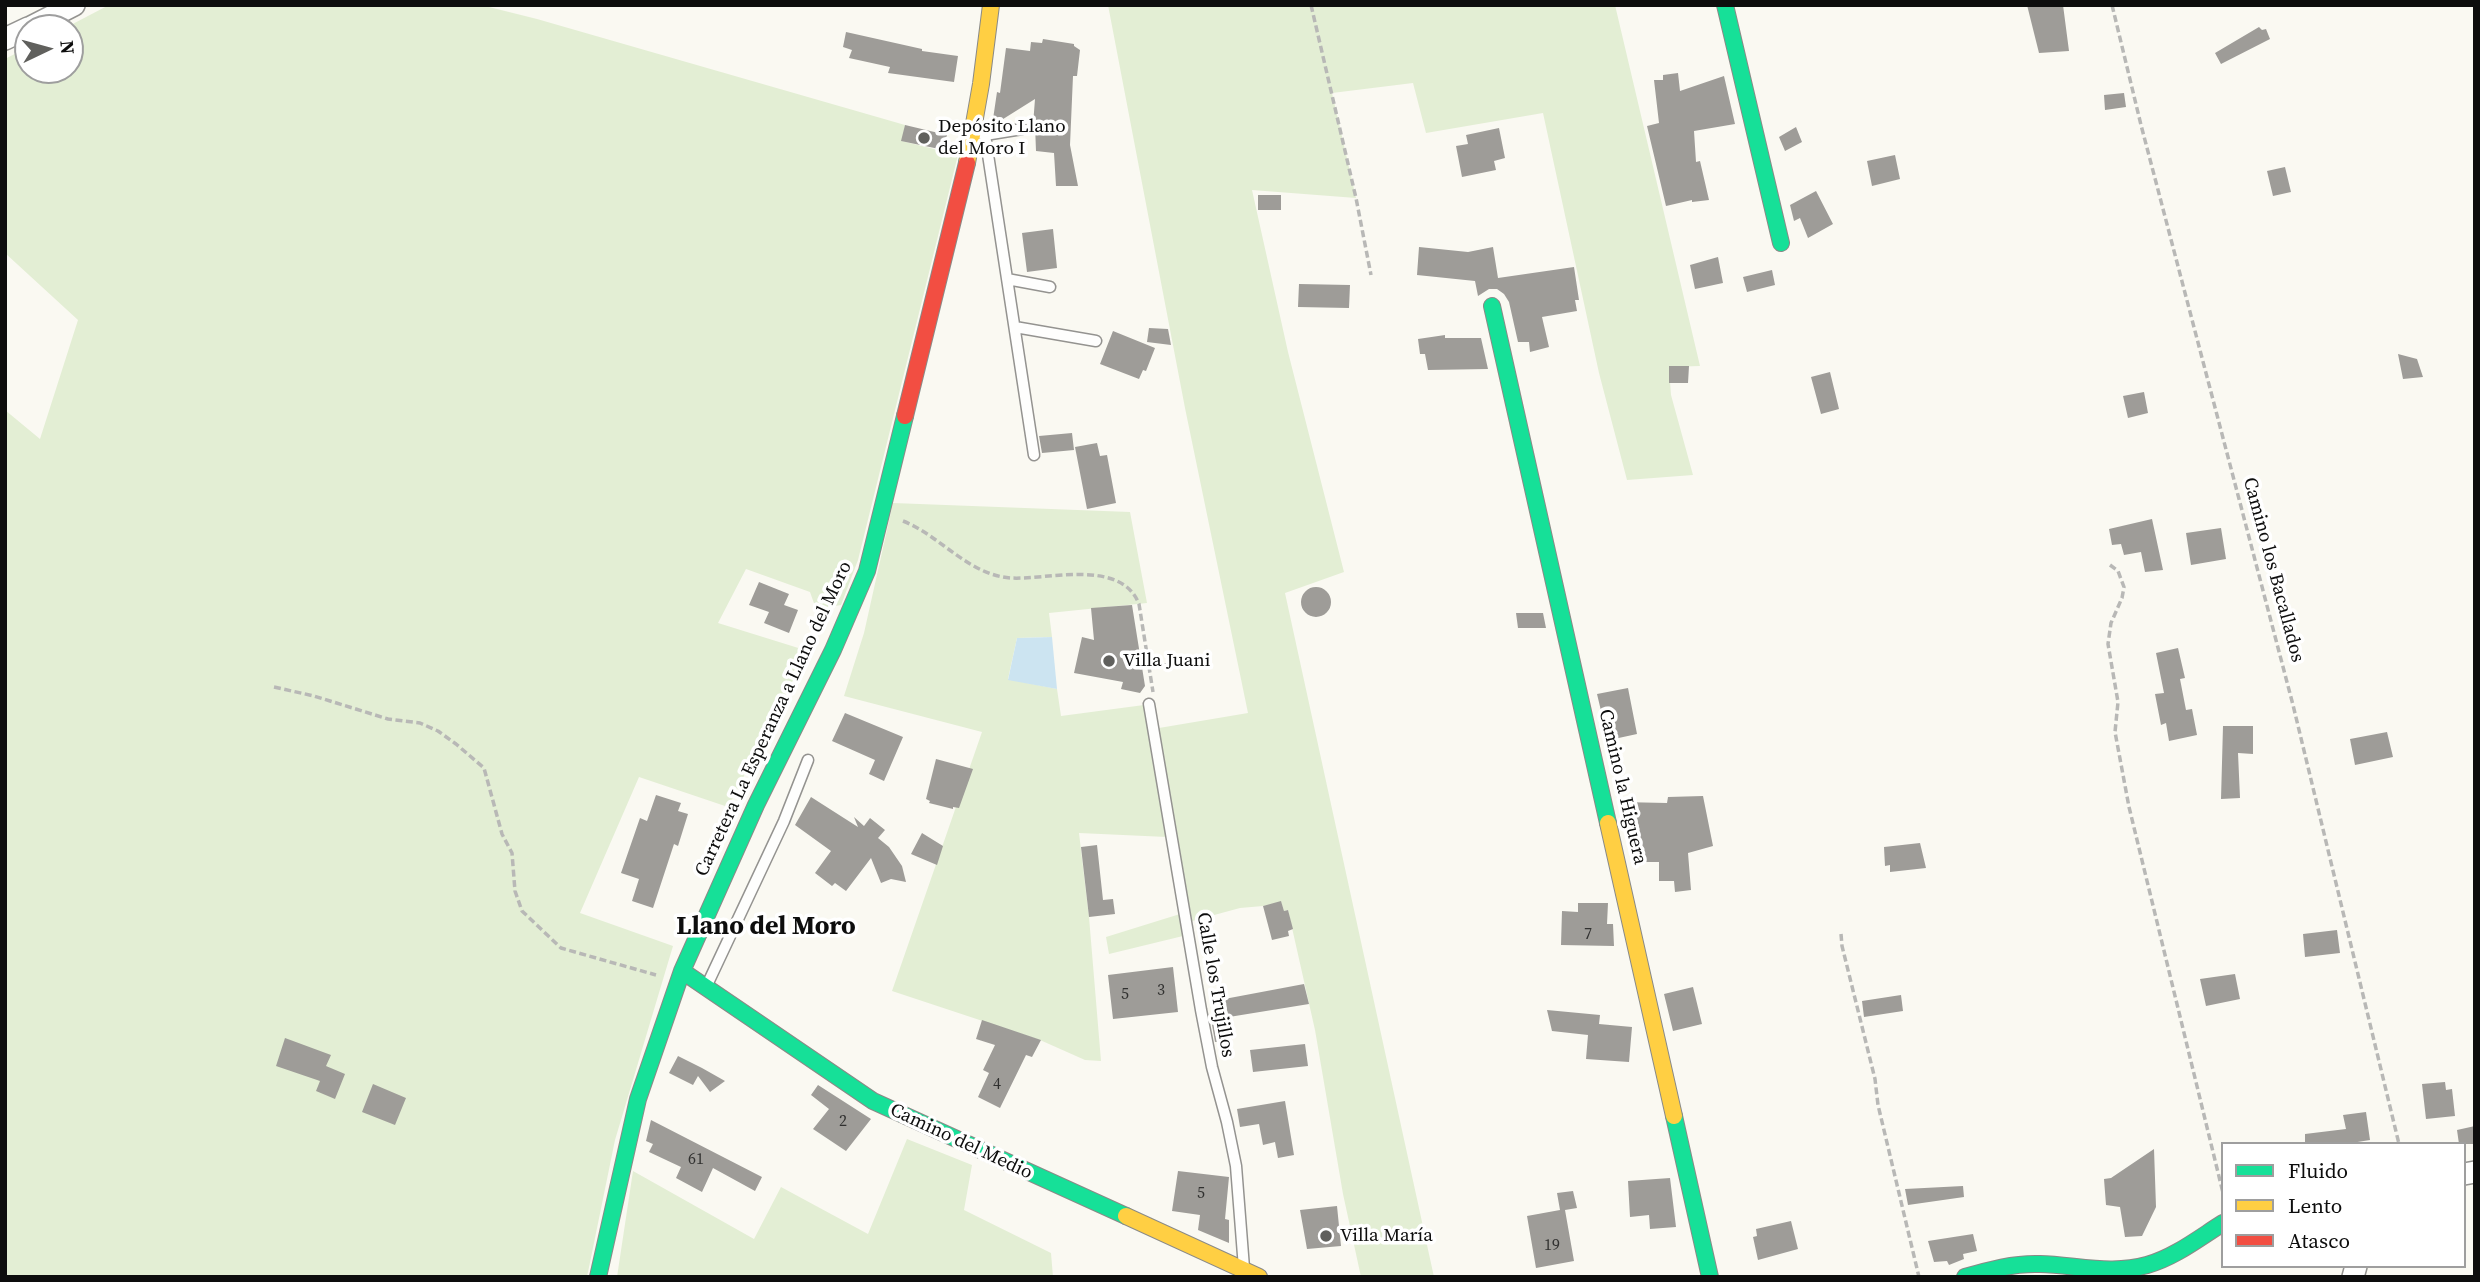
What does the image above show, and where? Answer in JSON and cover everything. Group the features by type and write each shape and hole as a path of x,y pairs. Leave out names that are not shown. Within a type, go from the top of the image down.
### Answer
{"street":[{"path":"56,14 74,5"},
{"name":"Carretera La Esperanza a Llano del Moro","path":"598,1277 638,1099 680,975 756,805 833,650 867,572 963,183 979,133 991,5"},
{"path":"1725,5 1781,243"},
{"name":"Camino la Higuera","path":"1492,306 1710,1277"},
{"name":"Camino del Medio","path":"680,975 705,987 873,1101 1252,1274"},
{"path":"1965,1277 2018,1264 2055,1265 2101,1271 2146,1266 2169,1256 2221,1224"}],"lane":[{"path":"1022,129 979,133 1007,278 1034,455"},
{"path":"1007,278 1050,288"},
{"path":"1015,327 1096,341"},
{"name":"Calle los Trujillos","path":"1149,704 1201,1010 1236,1166 1252,1274"},
{"path":"705,987 784,821 808,760"}],"path":[{"path":"1311,5 1371,275"},
{"name":"Camino los Bacallados","path":"2112,5 2293,705 2399,1142"},
{"path":"881,514 923,531 985,573 1013,578 1079,574 1112,578 1136,597 1153,690 1149,704"},
{"path":"2110,565 2118,571 2124,587 2111,623 2108,644 2118,702 2115,732 2129,807 2221,1185"},
{"path":"1149,667 1171,664"},
{"path":"274,687 314,696 388,719 420,723 438,731 484,768 502,834 512,853 515,891 522,911 561,948 596,960 680,975"},
{"path":"1842,934 1842,946 1919,1277"}],"green space":[{"path":"109,5 481,5 905,125 902,141 958,155 858,560 841,605 816,609 810,592 746,569 718,623 808,651 728,807 639,777 580,913 673,946 615,1140 587,1277 5,1277 5,410 40,439 78,320 5,253 5,59 14,54 14,84 84,84 84,18"},
{"path":"1108,5 1615,5 1700,366 1669,367 1671,395 1693,475 1627,480 1599,373 1543,113 1426,133 1413,83 1332,93 1356,198 1252,190 1288,352 1344,572 1285,593 1434,1277 1361,1277 1343,1194 1315,1030 1288,910 1284,911 1281,902 1240,908 1192,921 1159,728 1248,713 1185,408"},
{"path":"893,503 1130,512 1147,603 1049,613 1052,637 1017,638 1008,679 1057,689 1061,716 1144,705 1167,837 1079,833 1101,1061 1085,1060 1040,1040 892,991 982,732 844,696 864,633"},
{"path":"1180,914 1183,936 1109,954 1106,937"},
{"path":"907,1139 972,1165 964,1210 1051,1253 1053,1277 617,1277 633,1171 754,1239 781,1187 868,1234"}],"water":[{"path":"1052,637 1057,689 1008,680 1017,638"}],"building":[{"path":"2027,5 2063,5 2069,51 2039,53"},
{"path":"2259,27 2266,29 2270,39 2221,64 2215,53"},
{"path":"846,32 922,51 958,56 954,82 888,73 890,67 849,58 852,50 843,47"},
{"path":"1043,39 1074,44 1080,50 1077,76 1073,76 1070,145 1078,186 1056,186 1054,153 1036,151 1033,125 1035,99 992,126 1006,48 1030,51 1031,42 1042,43"},
{"path":"1678,73 1680,91 1724,76 1735,124 1694,131 1696,162 1700,161 1709,200 1692,200 1666,206 1647,126 1659,123 1654,80 1663,80 1663,75"},
{"path":"2124,93 2126,107 2105,110 2104,95"},
{"name":"Depósito Llano del Moro I","path":"905,125 947,135 944,150 901,141"},
{"path":"1796,127 1802,142 1785,151 1779,137"},
{"path":"1499,128 1505,158 1494,161 1496,170 1462,177 1456,146 1468,144 1466,135"},
{"path":"1895,155 1900,179 1872,186 1867,161"},
{"path":"2285,167 2291,192 2273,196 2267,171"},
{"path":"1816,191 1833,224 1808,238 1800,218 1794,221 1790,205"},
{"path":"1258,195 1281,195 1281,210 1258,210"},
{"path":"1053,229 1057,268 1027,272 1022,233"},
{"path":"1419,247 1468,252 1493,247 1498,278 1574,267 1579,300 1575,300 1577,311 1542,317 1549,347 1530,352 1529,342 1518,342 1509,302 1504,294 1497,289 1489,289 1478,296 1475,281 1417,275"},
{"path":"1718,257 1723,283 1695,289 1690,265"},
{"path":"1772,270 1775,285 1747,292 1743,277"},
{"path":"1299,284 1350,285 1349,308 1298,307"},
{"path":"1149,328 1168,329 1171,345 1147,342"},
{"path":"1113,331 1155,348 1146,371 1143,370 1139,379 1100,364"},
{"path":"1445,335 1445,338 1481,338 1488,369 1428,370 1425,354 1420,354 1418,339"},
{"path":"2398,354 2417,359 2423,377 2403,379"},
{"path":"1669,366 1689,366 1688,383 1669,383"},
{"path":"1830,372 1839,409 1821,414 1811,377"},
{"path":"2144,392 2148,413 2128,418 2123,396"},
{"path":"1072,433 1074,450 1042,453 1039,436"},
{"path":"1097,443 1100,456 1107,455 1116,503 1087,509 1075,447"},
{"path":"2152,519 2163,570 2145,572 2141,552 2124,555 2121,544 2112,545 2109,529"},
{"path":"2221,528 2226,559 2191,565 2186,533"},
{"path":"759,582 789,594 784,605 798,610 789,633 764,623 769,612 749,605"},
{"path":"1316,587 1327,591 1331,602 1327,613 1316,617 1305,613 1301,602 1305,591"},
{"name":"Villa Juani","path":"1132,605 1145,686 1140,693 1121,689 1123,682 1074,673 1082,637 1094,640 1091,608"},
{"path":"1516,613 1543,613 1546,628 1518,628"},
{"path":"2178,648 2185,678 2180,679 2186,710 2192,709 2197,735 2169,741 2166,723 2161,725 2155,694 2164,693 2156,653"},
{"path":"1628,688 1637,734 1614,739 1609,713 1602,715 1597,694"},
{"path":"845,713 903,737 884,781 869,774 875,760 832,741"},
{"path":"2223,726 2253,726 2253,754 2238,753 2240,798 2221,799"},
{"path":"2387,732 2393,757 2355,765 2350,739"},
{"path":"936,759 973,769 959,808 929,803 926,799"},
{"path":"656,795 681,803 678,811 688,814 678,846 674,844 653,908 632,901 639,879 621,873 640,818 647,821"},
{"path":"1703,796 1713,846 1688,853 1691,890 1675,892 1674,881 1659,881 1659,862 1635,862 1621,802 1667,803 1668,797"},
{"path":"811,797 858,827 854,817 864,826 870,818 885,830 878,838 889,847 902,866 906,882 891,879 881,883 871,858 846,891 835,883 832,886 815,873 831,851 795,825"},
{"path":"922,833 943,846 937,865 911,854"},
{"path":"1920,843 1926,868 1890,872 1890,865 1885,866 1884,847"},
{"path":"1097,845 1103,900 1113,899 1115,914 1089,917 1081,847"},
{"path":"1281,901 1284,911 1288,910 1293,929 1288,931 1289,936 1272,940 1263,906"},
{"path":"1578,903 1608,903 1607,924 1613,924 1614,946 1561,945 1562,911 1578,912"},
{"path":"2337,930 2340,953 2305,957 2303,934"},
{"path":"1173,967 1178,1012 1113,1019 1108,975"},
{"path":"2235,974 2240,999 2206,1006 2200,979"},
{"path":"1304,984 1309,1004 1229,1017 1232,1039 1215,1042 1211,1019 1221,1017 1219,1000"},
{"path":"1693,987 1702,1024 1673,1031 1664,994"},
{"path":"1901,995 1903,1011 1864,1017 1862,1001"},
{"path":"1547,1010 1600,1015 1599,1024 1632,1027 1629,1062 1586,1059 1588,1035 1552,1031"},
{"path":"982,1020 1041,1040 1032,1057 1026,1055 1000,1108 978,1097 989,1073 983,1070 995,1045 976,1039"},
{"path":"285,1038 331,1055 326,1066 345,1074 335,1099 316,1091 320,1081 276,1066"},
{"path":"1305,1044 1308,1066 1253,1072 1250,1050"},
{"path":"678,1056 725,1081 710,1092 698,1076 693,1085 669,1073"},
{"path":"2445,1082 2446,1090 2452,1089 2455,1116 2426,1119 2422,1084"},
{"path":"373,1084 406,1098 395,1125 362,1112"},
{"path":"818,1085 871,1119 846,1151 813,1129 829,1109 811,1095"},
{"path":"1285,1101 1294,1155 1278,1158 1275,1142 1263,1145 1259,1124 1240,1127 1237,1109"},
{"path":"2366,1112 2370,1140 2305,1142 2305,1134 2346,1129 2343,1115"},
{"path":"651,1120 762,1177 755,1191 713,1168 702,1192 676,1178 681,1167 649,1152 653,1144 646,1141"},
{"path":"2475,1126 2475,1144 2459,1142 2457,1130"},
{"path":"2154,1149 2156,1207 2142,1236 2125,1237 2120,1207 2106,1205 2104,1179 2111,1178"},
{"path":"1178,1171 1229,1177 1225,1219 1229,1220 1229,1243 1198,1230 1200,1215 1172,1211"},
{"path":"1670,1178 1676,1227 1650,1229 1649,1215 1630,1217 1628,1181"},
{"path":"1963,1186 1964,1197 1908,1205 1905,1189"},
{"path":"1573,1191 1577,1208 1565,1210 1574,1261 1536,1268 1527,1216 1560,1210 1557,1193"},
{"name":"Villa María","path":"1337,1206 1341,1246 1307,1249 1300,1210"},
{"path":"1791,1221 1798,1249 1758,1260 1753,1237 1757,1236 1756,1229"},
{"path":"1973,1234 1977,1251 1963,1254 1964,1259 1949,1265 1947,1261 1934,1262 1928,1241"}],"traffic: fast":[{"path":"1725,5 1781,243"},
{"path":"1492,306 1608,823"},
{"path":"598,1277 638,1099 682,971 756,805 833,650 867,571 905,416"},
{"path":"682,971 873,1101 1126,1216"},
{"path":"1674,1116 1710,1277"},
{"path":"1965,1277 2030,1264 2134,1268 2167,1257 2221,1224"}],"traffic: slow":[{"path":"967,163 991,5"},
{"path":"1608,823 1674,1116"},
{"path":"1126,1216 1259,1277"}],"traffic: jam":[{"path":"905,416 967,163"}],"place":[{"name":"Depósito Llano del Moro I","path":"924,138"},
{"name":"Villa Juani","path":"1109,661"},
{"name":"Villa María","path":"1326,1236"}],"district":[{"name":"Llano del Moro","path":"766,927"}]}
